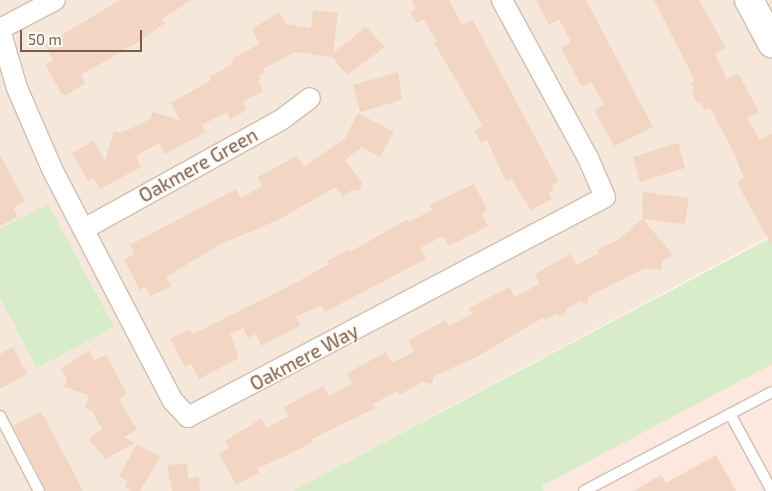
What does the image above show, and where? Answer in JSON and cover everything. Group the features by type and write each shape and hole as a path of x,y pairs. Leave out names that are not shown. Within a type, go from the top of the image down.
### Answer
{"street":[{"name":"Oakmere Way","path":"55,0 0,30 17,88 52,169 173,401 188,418 605,197 588,158 502,0"},
{"path":"749,0 772,43"},
{"name":"Oakmere Green","path":"84,229 281,120 310,98"}],"lane":[{"path":"584,491 772,392"},
{"path":"730,414 772,491"},
{"path":"0,416 39,491"}],"shaded area":[{"path":"0,0 772,0 772,235 292,491 0,491"},
{"path":"772,334 772,491 477,491"}],"green space":[{"path":"48,204 114,327 37,368 0,298 0,229"},
{"path":"772,237 772,364 542,486 544,491 292,491"}],"building":[{"path":"120,0 191,0 162,19 165,23 138,42 81,75 85,83 67,95 62,94 45,65 53,60 45,45"},
{"path":"411,0 449,0 462,25 473,20 559,182 551,186 553,191 549,193 552,199 531,210 511,179 506,182 487,140 481,143 474,131 483,126 434,43 437,41 423,19 417,23 410,13 416,8"},
{"path":"536,0 586,0 653,127 614,146 594,110 604,105 591,81 582,87 561,48 571,42 559,19 549,25"},
{"path":"654,0 699,0 726,48 715,54 727,79 738,73 759,112 747,118 760,140 772,133 772,246 737,183 744,178 731,147 710,108 705,110 701,102 698,104 691,92 694,90 691,83 695,81"},
{"path":"313,10 338,13 333,53 366,27 385,47 347,75 332,57 295,52 263,69 265,72 259,75 261,79 258,81 263,91 243,102 247,110 230,119 227,112 202,125 206,132 165,154 159,143 136,156 141,167 100,189 94,178 88,181 72,153 94,141 105,161 114,131 120,133 150,119 152,112 180,120 171,103 211,80 209,77 231,65 234,58 259,44 252,29 279,12 286,24 311,28"},
{"path":"398,72 402,100 360,112 353,85"},
{"path":"358,113 394,132 380,157 362,147 345,160 362,182 360,191 352,190 343,197 336,187 280,219 219,245 166,277 171,286 160,292 150,296 145,287 140,290 124,260 134,254 130,245 236,189 241,198 262,186 258,177 297,156 304,167 345,138"},
{"path":"679,144 685,168 640,182 633,157"},
{"path":"0,155 25,201 14,208 17,217 0,226"},
{"path":"474,184 487,209 482,215 488,226 449,246 443,236 420,248 426,259 325,312 321,305 296,317 301,325 261,346 256,334 248,338 243,328 230,334 239,358 199,379 191,364 185,367 170,339 190,329 193,334 290,286 329,264 327,261 349,249 350,252 408,219 409,222 432,210 429,205"},
{"path":"643,192 689,198 685,224 643,219 672,254 662,262 662,270 645,268 589,296 587,304 579,301 566,309 563,316 556,314 545,320 544,317 475,358 434,376 432,384 423,382 399,395 397,391 373,404 375,408 312,439 313,441 304,447 257,469 259,473 236,485 219,454 229,448 225,441 262,418 266,428 289,416 284,407 323,386 329,396 352,384 347,373 386,352 392,363 414,352 408,340 446,320 449,326 472,314 469,308 509,287 515,297 539,284 535,274 570,254 577,265 599,253 597,250 618,240 642,219"},
{"path":"13,347 27,374 0,389 0,354"},
{"path":"89,350 94,360 106,355 127,394 119,399 137,430 124,437 135,443 105,459 89,439 102,429 92,411 85,408 89,395 64,387 67,380 61,369"},
{"path":"40,412 45,418 83,491 47,491 13,426"},
{"path":"137,444 160,457 140,491 132,491 125,487 128,482 119,476"},
{"path":"716,455 736,491 633,491 661,475 666,483"},
{"path":"187,463 188,478 199,477 200,491 172,491 167,465"}]}
